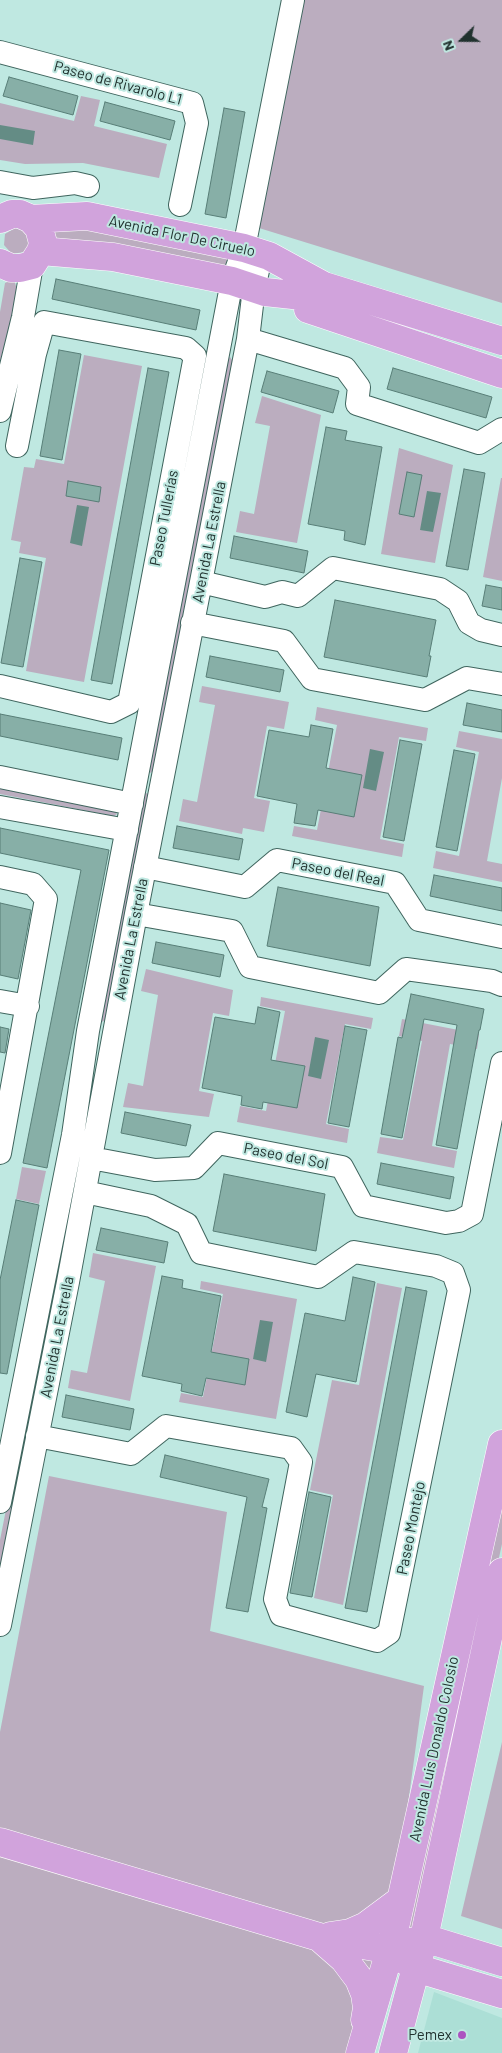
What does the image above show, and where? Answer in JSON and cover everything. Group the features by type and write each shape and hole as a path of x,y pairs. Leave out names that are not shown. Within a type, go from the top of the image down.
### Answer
{"main road":[{"name":"Avenida Flor De Ciruelo","path":"1,217 20,214 31,219 87,216 258,252 323,292"},
{"path":"31,219 42,235 37,258"},
{"path":"258,252 328,268 502,324"},
{"path":"0,263 11,268 20,268 37,258 113,257 250,287 323,292 502,341"},
{"path":"250,287 328,317 502,374"},
{"path":"323,292 502,354"},
{"name":"Avenida Luis Donaldo Colosio","path":"361,2047 390,1950 502,1444"},
{"name":"Avenida Luis Donaldo Colosio","path":"393,2053 424,1938 502,1572"},
{"path":"0,1842 319,1937 390,1950 416,1968 502,1994"},
{"path":"319,1937 350,1933 366,1926 401,1900"},
{"path":"319,1937 344,1958 359,1979 367,2008 361,2047"},
{"path":"390,1950 424,1938 502,1962"}],"street":[{"path":"250,287 258,252 293,0"},
{"name":"Paseo de Rivarolo L1","path":"0,52 192,103 197,123 180,205"},
{"path":"0,182 33,188 75,183 88,186"},
{"path":"17,446 35,354 37,258"},
{"name":"Avenida La Estrella","path":"0,1625 46,1438 60,1324 68,1282 94,1194 101,1160 113,1036 145,916 154,869 161,785 200,625 257,341 250,287"},
{"name":"Avenida La Estrella","path":"0,1502 73,1135 88,1031 132,804 250,287"},
{"path":"0,411 16,339 35,320"},
{"name":"Paseo Tullerías","path":"0,686 111,712 129,703 195,356 186,348 35,320"},
{"path":"257,341 345,368 359,387 357,404 480,443 502,429"},
{"path":"208,584 265,597 282,592 298,596 333,568 440,589 458,601 469,623 481,630 502,634"},
{"path":"200,625 284,641 312,679 425,700 467,678 502,684"},
{"path":"0,777 132,804"},
{"path":"138,779 161,785"},
{"path":"0,806 127,830"},
{"name":"Paseo del Real","path":"154,869 246,886 278,860 395,883 419,920 502,937"},
{"path":"0,877 33,884 46,899 0,1153"},
{"path":"145,916 232,931 250,967 379,993 406,969 492,981 502,985"},
{"path":"0,1001 28,1006"},
{"path":"88,1031 113,1036"},
{"name":"Paseo del Sol","path":"101,1160 155,1170 194,1168 218,1143 342,1167 363,1206 446,1222 459,1221 472,1214 502,1063"},
{"name":"Paseo Montejo","path":"46,1438 131,1454 166,1426 291,1448 301,1462 274,1600 280,1615 377,1641 389,1633 459,1290 453,1273 436,1266 354,1252 318,1278 201,1253 186,1224 151,1206 94,1194"},
{"path":"45,1276 68,1282"},
{"path":"37,1318 60,1324"}],"shaded area":[{"path":"301,0 502,0 502,303 259,228"},
{"path":"81,96 100,100 94,126 167,144 159,178 83,163 25,164 0,160 0,103 74,121"},
{"path":"0,125 35,131 33,145 0,139"},
{"path":"54,227 87,228 228,258 227,264 221,268 51,240"},
{"path":"15,228 26,232 30,243 24,252 12,254 4,245 5,234"},
{"path":"14,279 17,290 0,375 0,312 5,283"},
{"path":"84,355 142,366 84,682 26,671 46,558 19,553 21,542 11,540 24,467 34,468 36,459 64,464"},
{"path":"230,357 234,363 155,770 150,773 147,768 225,361"},
{"path":"262,396 321,415 297,543 236,532 240,511 254,514 270,426 255,423"},
{"path":"399,448 453,465 435,563 381,554"},
{"path":"502,478 502,581 483,577"},
{"path":"427,491 441,493 433,532 420,530"},
{"path":"77,505 89,507 82,546 70,543"},
{"path":"202,686 289,702 284,729 267,726 254,798 270,801 264,832 243,828 242,834 179,821 183,799 197,802 215,705 199,702"},
{"path":"317,707 428,728 426,741 399,737 380,839 404,844 402,857 292,836 294,826 317,830 337,725 315,720"},
{"path":"459,731 502,739 502,778 487,861 502,864 502,882 433,868 436,851 459,856 479,752 456,747"},
{"path":"370,749 384,752 376,791 363,788"},
{"path":"0,788 114,810 117,814 114,816 0,794"},
{"path":"147,793 150,797 108,1018 102,1022 99,1018 143,795"},
{"path":"146,969 233,990 229,1016 213,1013 199,1091 214,1094 209,1117 123,1107 128,1083 143,1086 158,995 141,991"},
{"path":"261,997 373,1018 371,1029 345,1024 326,1124 349,1129 347,1143 237,1122 240,1106 266,1111 285,1011 260,1006"},
{"path":"402,1019 479,1034 477,1049 450,1044 432,1146 457,1151 454,1168 377,1153 380,1137 403,1140 422,1041 399,1036"},
{"path":"315,1037 329,1040 321,1079 308,1076"},
{"path":"22,1167 46,1171 39,1204 16,1199"},
{"path":"93,1253 156,1266 130,1401 68,1388 71,1370 87,1373 105,1281 89,1277"},
{"path":"201,1281 297,1299 276,1419 179,1402 181,1393 203,1397 223,1294 200,1289"},
{"path":"377,1283 402,1288 343,1605 314,1598 333,1495 310,1490 332,1380 359,1385"},
{"path":"260,1320 273,1322 266,1362 253,1359"},
{"path":"44,1330 46,1336 0,1573 0,1540 41,1332"},
{"path":"49,1476 227,1512 210,1631 424,1686 395,1900 354,2053 0,2053 0,1732"},
{"path":"502,1492 502,1544 417,1928 408,1932"},
{"path":"502,1742 502,1929 461,1916"},
{"name":"Pemex","path":"434,1992 502,2018 502,2053 418,2053"}],"building":[{"path":"9,77 78,96 73,115 3,96"},
{"path":"105,102 175,121 170,140 100,121"},
{"path":"224,108 245,112 226,218 205,214"},
{"path":"56,279 200,310 196,330 52,299"},
{"path":"59,350 81,354 62,460 40,456"},
{"path":"148,368 169,372 112,684 91,680"},
{"path":"393,368 492,397 486,418 387,389"},
{"path":"267,371 339,391 333,413 261,392"},
{"path":"326,427 347,431 345,440 382,447 365,545 344,540 345,531 308,524"},
{"path":"464,469 485,473 468,570 446,566"},
{"path":"407,472 422,475 414,517 399,514"},
{"path":"68,481 101,487 99,502 66,496"},
{"path":"234,536 308,551 304,573 230,558"},
{"path":"20,558 42,562 23,667 1,663"},
{"path":"486,585 502,588 502,610 482,606"},
{"path":"335,600 436,620 427,677 324,657"},
{"path":"210,656 284,670 280,692 206,677"},
{"path":"467,703 502,710 502,732 463,725"},
{"path":"0,714 122,738 118,760 0,736"},
{"path":"311,725 333,729 326,768 362,775 354,817 318,810 315,826 294,823 297,804 257,796 269,730 309,737"},
{"path":"400,740 422,744 404,841 383,837"},
{"path":"454,750 475,754 457,851 436,847"},
{"path":"177,826 243,839 239,860 173,848"},
{"path":"0,828 109,850 47,1168 23,1163 81,870 0,853"},
{"path":"434,875 502,888 502,911 430,896"},
{"path":"278,887 379,907 370,966 267,946"},
{"path":"0,903 31,910 18,979 0,975"},
{"path":"156,942 224,955 220,977 152,963"},
{"path":"411,994 484,1009 457,1149 436,1145 457,1025 424,1019 402,1138 381,1134 398,1037 402,1038"},
{"path":"258,1007 280,1012 271,1060 305,1066 297,1108 263,1102 262,1109 241,1105 242,1096 202,1088 215,1017 255,1024"},
{"path":"345,1026 367,1030 349,1127 328,1123"},
{"path":"0,1027 9,1029 5,1053 0,1052"},
{"path":"125,1112 191,1125 186,1146 121,1133"},
{"path":"381,1163 454,1177 450,1199 377,1184"},
{"path":"224,1174 325,1194 316,1251 213,1231"},
{"path":"16,1200 39,1205 7,1374 0,1373 0,1280"},
{"path":"101,1228 168,1242 164,1263 96,1250"},
{"path":"162,1276 183,1280 182,1288 221,1296 211,1352 249,1359 245,1385 206,1378 202,1396 181,1391 182,1384 142,1376"},
{"path":"353,1277 375,1282 356,1382 316,1374 307,1417 286,1412 305,1313 345,1321"},
{"path":"406,1287 427,1291 367,1612 345,1608"},
{"path":"66,1395 134,1409 130,1430 62,1417"},
{"path":"165,1455 269,1479 262,1507 267,1508 248,1612 226,1608 247,1497 160,1477"},
{"path":"309,1492 331,1497 312,1597 290,1593"}],"place":[{"name":"Pemex","path":"462,2035"}]}
